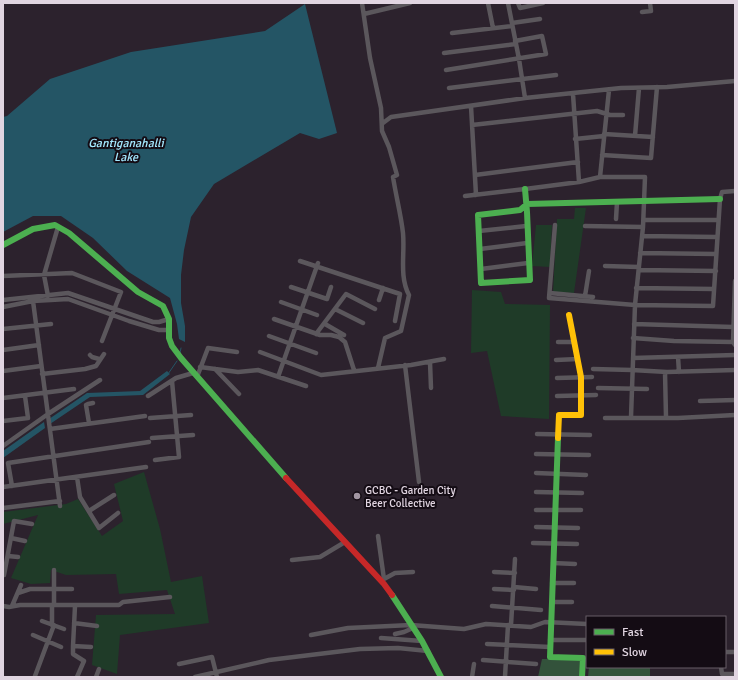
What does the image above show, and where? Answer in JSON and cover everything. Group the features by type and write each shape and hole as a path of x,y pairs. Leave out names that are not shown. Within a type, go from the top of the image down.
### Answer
{"street":[{"path":"362,3 370,57 381,108 383,123 382,131 389,147 397,175 393,178 403,235 402,256 405,287 409,295 401,331 385,338 378,368"},
{"path":"364,14 410,3"},
{"path":"488,3 493,28"},
{"path":"508,3 525,98"},
{"path":"518,3 520,8 543,3"},
{"path":"642,12 651,11 650,3"},
{"path":"452,33 512,25 540,19"},
{"path":"444,53 544,37 546,52 545,55 446,70"},
{"path":"450,88 556,75"},
{"path":"383,123 391,117 525,98 735,81"},
{"path":"602,155 651,158 657,87"},
{"path":"636,136 639,88"},
{"path":"600,177 609,90"},
{"path":"573,94 579,182"},
{"path":"471,106 476,195"},
{"path":"472,125 598,111 610,115 623,115"},
{"path":"575,139 604,135 653,137"},
{"path":"475,176 578,162"},
{"path":"465,196 579,182 600,177 645,176 644,227 635,305 631,417"},
{"path":"525,189 526,204 526,226 528,263 530,280 481,283 478,215 520,210 526,204 720,199"},
{"path":"555,225 550,298 635,305 713,306 720,199 722,192 735,191"},
{"path":"616,219 617,202"},
{"path":"644,220 718,220"},
{"path":"3,245 33,229 55,225 69,233 138,292 163,306 169,319 169,338 172,346 195,375 286,478 382,580 422,641 441,677"},
{"path":"479,231 526,226"},
{"path":"585,226 644,227"},
{"path":"49,297 44,275 58,227"},
{"path":"642,236 717,237"},
{"path":"480,248 527,244"},
{"path":"640,253 716,254"},
{"path":"300,261 317,265 400,294 395,321"},
{"path":"480,269 528,263"},
{"path":"278,377 317,265"},
{"path":"605,266 716,272"},
{"path":"585,296 589,271"},
{"path":"3,276 72,273 121,292 102,341"},
{"path":"634,338 734,344 733,327 735,280"},
{"path":"291,287 327,298 331,287"},
{"path":"379,300 383,288"},
{"path":"636,288 714,290"},
{"path":"3,307 33,302 68,292 153,322 169,319"},
{"path":"550,293 593,297"},
{"path":"316,334 346,294 375,309"},
{"path":"3,300 49,297 68,299 159,330 169,330"},
{"path":"3,508 60,503 33,302"},
{"path":"281,302 317,315"},
{"path":"335,309 363,323"},
{"path":"569,315 581,377 581,414 559,415 550,657 583,658 582,677"},
{"path":"274,319 316,334 339,337 345,342 354,370"},
{"path":"3,329 51,324"},
{"path":"325,324 344,335"},
{"path":"634,324 733,327"},
{"path":"269,336 316,353"},
{"path":"558,342 574,342"},
{"path":"3,350 39,345"},
{"path":"148,396 176,378 195,375 208,348 237,352"},
{"path":"260,352 321,375 444,359"},
{"path":"42,374 85,369 96,366 99,359 103,357 104,354"},
{"path":"90,355 99,359"},
{"path":"633,358 735,356"},
{"path":"678,357 679,372"},
{"path":"556,360 578,359"},
{"path":"430,362 431,388"},
{"path":"405,365 419,482"},
{"path":"3,371 41,366"},
{"path":"200,367 238,372 258,370 306,386"},
{"path":"215,369 239,394"},
{"path":"593,369 665,372 735,370"},
{"path":"665,372 666,418"},
{"path":"557,378 592,377"},
{"path":"3,446 100,380"},
{"path":"155,460 179,458 172,381"},
{"path":"598,388 647,389"},
{"path":"3,398 74,389"},
{"path":"557,396 596,394"},
{"path":"3,421 28,418 25,396"},
{"path":"700,401 735,400"},
{"path":"89,423 86,405 93,403"},
{"path":"50,426 148,417 191,415"},
{"path":"605,418 666,418 735,415"},
{"path":"537,434 590,435"},
{"path":"12,486 8,463 177,436 193,435"},
{"path":"536,454 588,455"},
{"path":"3,487 146,467"},
{"path":"536,473 586,475"},
{"path":"77,477 80,497 99,528 118,513"},
{"path":"536,492 582,493"},
{"path":"89,511 114,494"},
{"path":"536,510 581,510"},
{"path":"11,576 4,575 14,521 32,524"},
{"path":"536,527 578,528"},
{"path":"378,536 382,580"},
{"path":"11,538 26,541"},
{"path":"292,560 320,557 346,542"},
{"path":"533,543 577,544"},
{"path":"8,556 18,558"},
{"path":"505,677 507,645 514,588 515,559"},
{"path":"553,563 575,564"},
{"path":"35,676 53,625 54,570"},
{"path":"382,580 395,574 413,572"},
{"path":"494,572 515,573"},
{"path":"552,583 574,583"},
{"path":"12,606 21,585"},
{"path":"18,593 30,589 72,589"},
{"path":"494,589 536,589"},
{"path":"3,606 119,605 123,602 170,597"},
{"path":"552,602 572,602"},
{"path":"75,606 73,654 84,661 77,677"},
{"path":"492,606 541,610"},
{"path":"42,621 64,629"},
{"path":"311,635 348,628 412,627 464,629 486,624 531,627 544,622 586,624"},
{"path":"74,623 97,626"},
{"path":"395,634 404,632 412,627"},
{"path":"33,635 62,647"},
{"path":"381,638 422,641"},
{"path":"550,640 586,640"},
{"path":"487,644 550,647"},
{"path":"73,646 91,647"},
{"path":"195,677 216,675 269,660 360,649 398,648 428,651"},
{"path":"179,664 212,657 216,675"},
{"path":"483,660 536,664"},
{"path":"472,677 474,664"},
{"path":"721,668 722,674 735,674"},
{"path":"97,676 99,669"}],"green space":[{"path":"575,208 586,208 574,293 553,292 557,219 574,219"},
{"path":"536,225 552,225 550,267 532,266"},
{"path":"472,290 501,292 505,304 550,305 549,419 501,416 487,351 471,353"},
{"path":"144,472 160,529 171,582 202,576 209,623 120,635 117,674 92,665 96,615 175,614 167,590 119,594 116,574 66,575 51,570 50,583 31,584 11,578 38,515 3,524 3,512 66,504 78,499 102,536 123,521 114,484"},
{"path":"542,659 580,659 580,677 538,677"},
{"path":"589,668 650,668 650,677 588,677"}],"water":[{"name":"Gantiganahalli Lake","path":"305,4 337,133 319,139 300,133 214,184 191,217 184,250 181,275 181,303 185,326 185,342 179,339 177,324 170,298 127,271 93,238 61,216 33,216 3,232 3,117 7,116 50,79 131,52 265,31"},
{"path":"167,371 170,374 143,395 90,397 50,424 49,419 87,393 140,391"},
{"path":"44,422 45,428 3,458 3,451"}],"waterway":[{"path":"180,353 181,348"},
{"path":"168,374 177,361"}],"traffic: fast":[{"path":"525,189 527,212 530,280 481,283 478,215 520,210 527,204 720,199"},
{"path":"3,245 33,229 55,225 69,233 138,292 163,306 169,319 169,338 172,346 286,478"},
{"path":"558,438 550,657 583,658 582,677"},
{"path":"392,595 422,641 441,677"}],"traffic: slow":[{"path":"558,438 559,415 581,415 581,377 569,315"}],"traffic: jam":[{"path":"286,478 384,584 392,595"}],"place":[{"name":"GCBC - Garden City Beer Collective","path":"357,496"}]}
